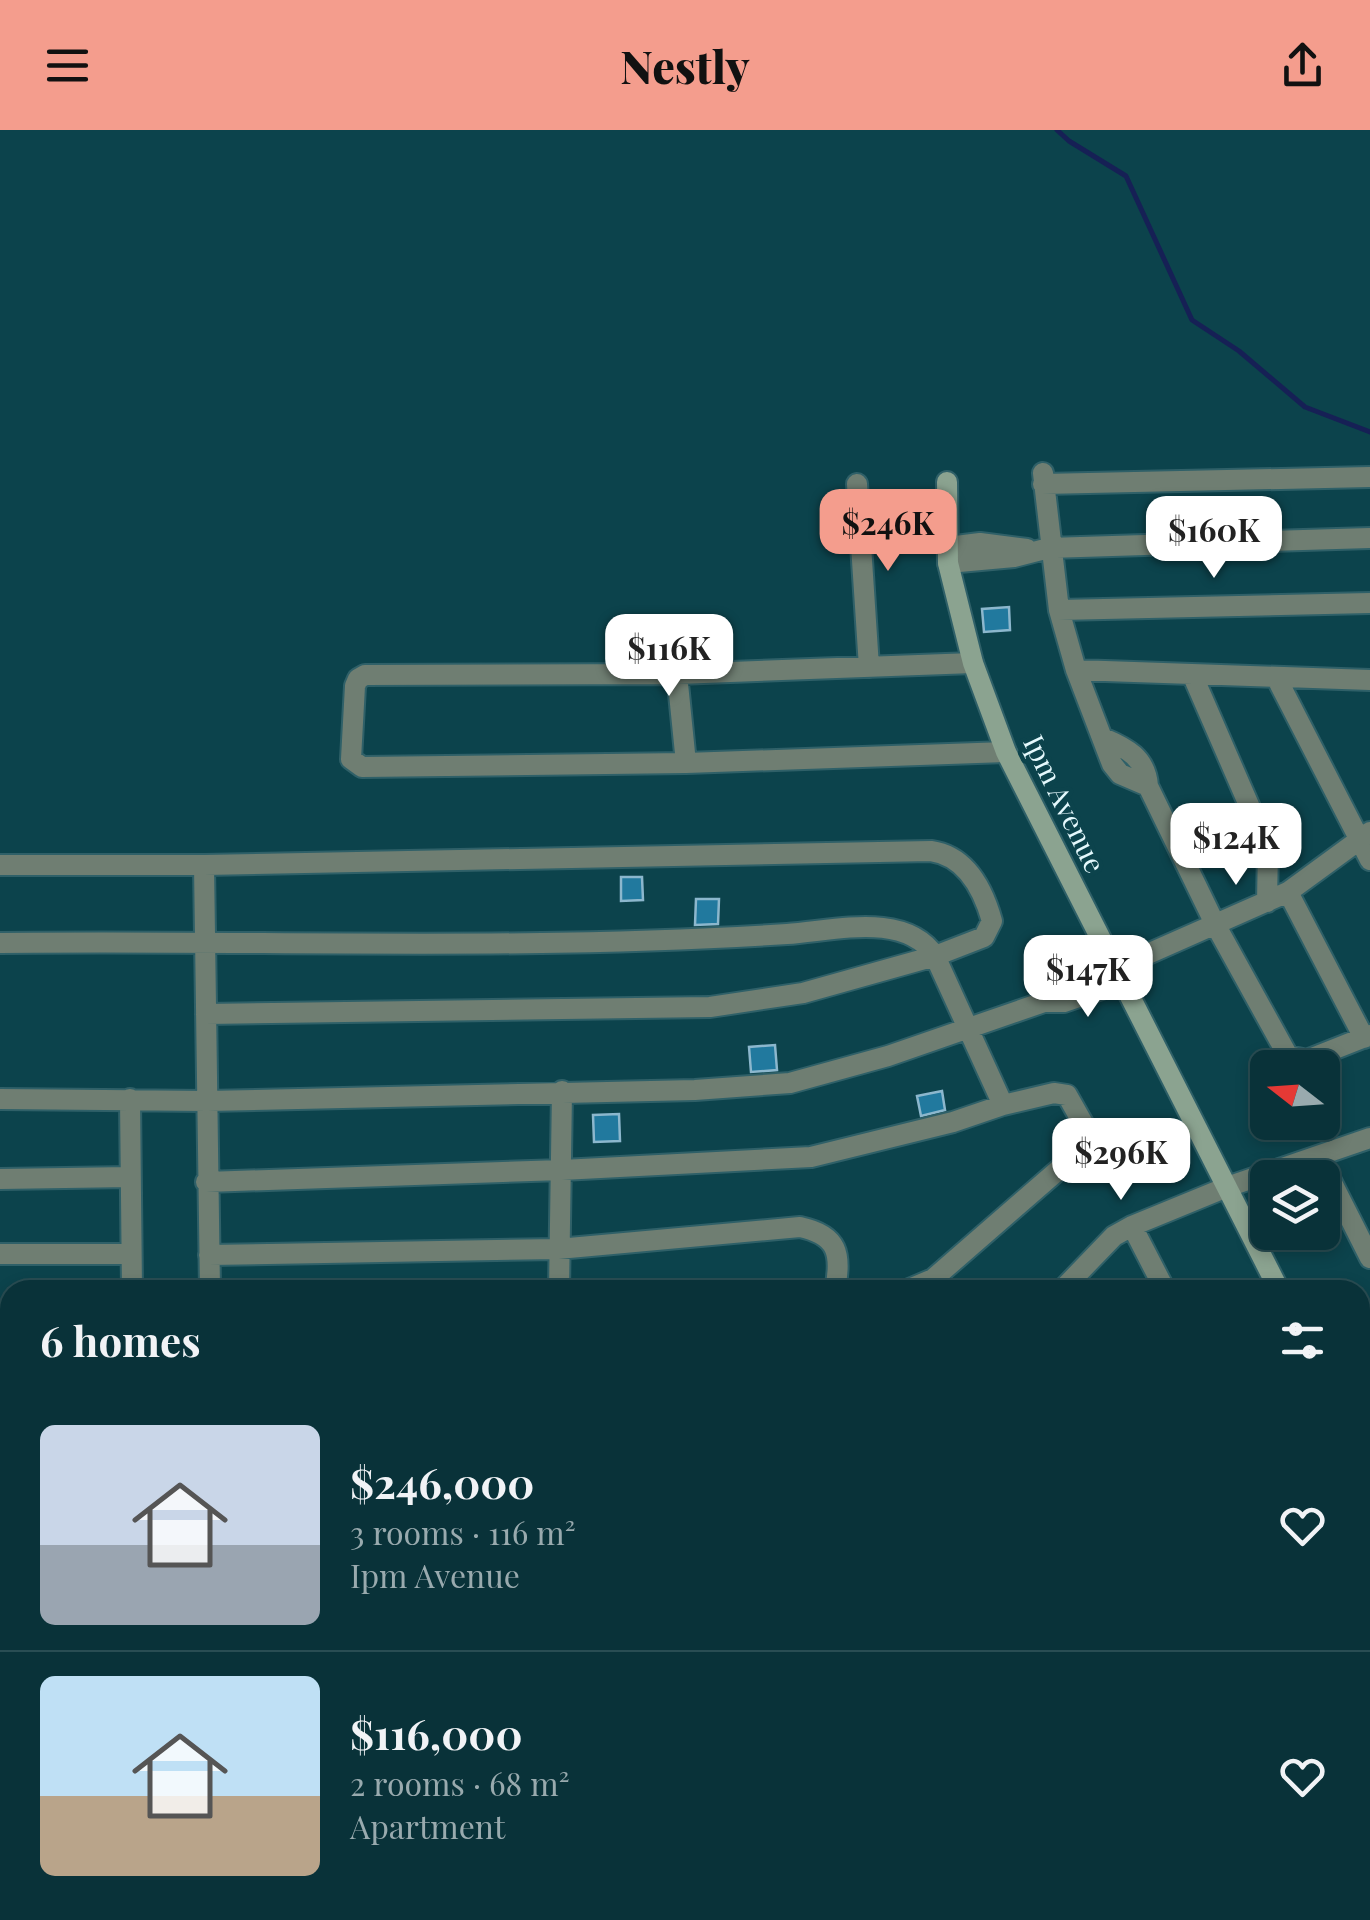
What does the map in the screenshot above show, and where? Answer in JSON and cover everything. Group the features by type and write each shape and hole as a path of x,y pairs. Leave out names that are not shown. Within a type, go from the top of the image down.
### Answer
{"street":[{"path":"1288,892 1367,1037 1307,1060 1288,1056 1215,924 1148,786 1120,774 1112,764 1076,670 1042,550 1043,478 1370,477"},
{"name":"Ipm Avenue","path":"947,482 948,555 973,663 1006,752 1274,1280"},
{"path":"857,484 869,667"},
{"path":"948,555 980,543 1042,550 1370,538"},
{"path":"1058,610 1370,603"},
{"path":"973,663 678,674 364,676 355,686 352,759 362,767 686,763 1006,752"},
{"path":"1076,670 1369,682"},
{"path":"678,674 686,763"},
{"path":"1192,674 1268,849 1267,902"},
{"path":"1276,676 1365,836 1370,860"},
{"path":"0,1099 207,1101 695,1090 790,1084 888,1056 1044,1002 1057,985 1116,970 1288,892 1365,836"},
{"path":"0,865 204,865 931,851 954,856 964,865 992,921 984,937 935,956 803,994 710,1006 206,1014"},
{"path":"204,865 209,1280"},
{"path":"0,943 552,942 730,938 886,927 917,936 935,956 1003,1105"},
{"path":"559,1280 562,1091"},
{"path":"206,1182 812,1157 953,1122 1003,1105 1054,1093 1067,1095 1089,1134 1086,1146 931,1280"},
{"path":"130,1098 132,1280"},
{"path":"1072,1280 1114,1236 1132,1226 1227,1187 1370,1138"},
{"path":"1319,1157 1370,1258"},
{"path":"0,1179 130,1178"},
{"path":"208,1255 558,1249 800,1226 823,1231 833,1242 838,1280"},
{"path":"1132,1226 1160,1280"},
{"path":"0,1254 132,1254"}],"building":[{"path":"1009,607 1010,630 984,632 982,609"},
{"path":"621,877 642,877 643,900 621,901"},
{"path":"696,899 719,899 718,924 695,925"},
{"path":"775,1045 777,1070 751,1072 749,1047"},
{"path":"942,1091 945,1110 921,1116 917,1096"},
{"path":"619,1114 620,1141 594,1142 593,1115"}],"waterway":[{"path":"1057,130 1126,176 1192,320 1239,351 1305,407 1370,432"}]}
